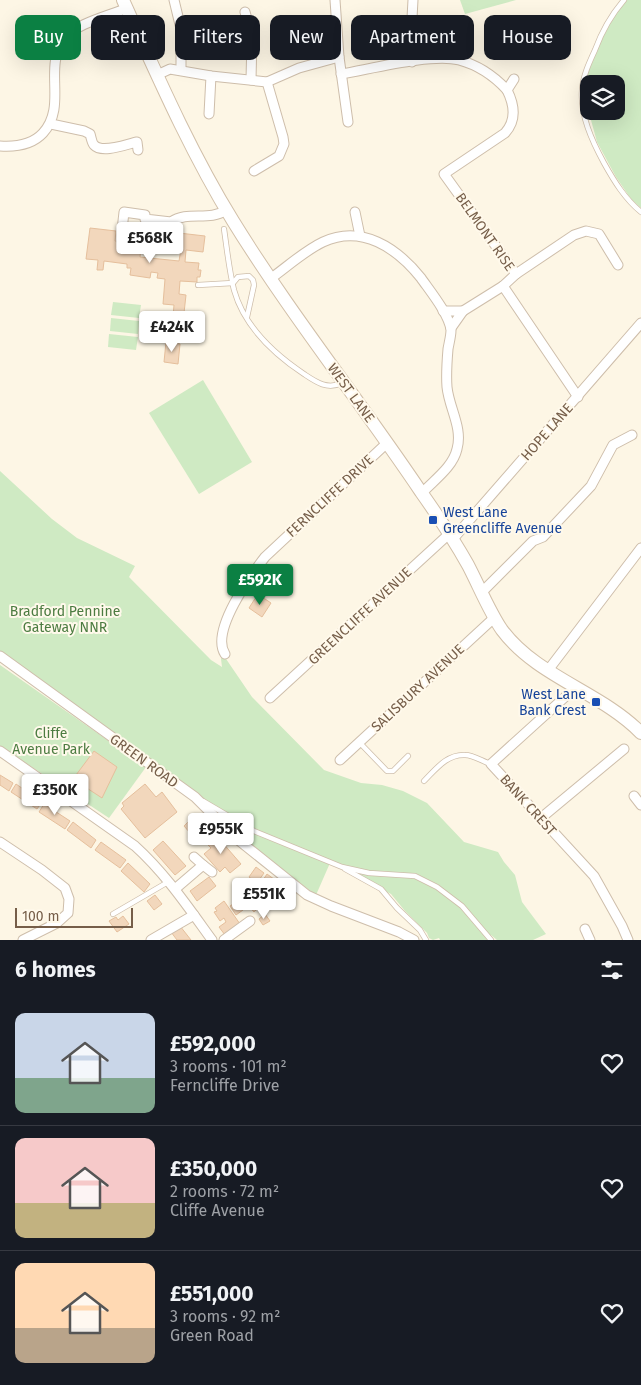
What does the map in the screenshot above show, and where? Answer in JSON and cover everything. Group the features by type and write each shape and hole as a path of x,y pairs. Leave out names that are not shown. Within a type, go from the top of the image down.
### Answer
{"street":[{"path":"174,0 181,28 181,70"},
{"path":"335,0 336,15"},
{"path":"412,62 411,36 414,0"},
{"path":"0,146 10,147 28,144 41,136 51,124 54,109 54,64 57,52 64,39 72,30 125,4"},
{"name":"WEST LANE","path":"125,4 174,113 226,210 270,279 387,443 451,537 502,630 526,654 614,710 641,733"},
{"path":"245,12 252,36 251,80"},
{"path":"341,74 442,58 457,60 482,70 507,90 514,79"},
{"path":"157,75 170,69 267,82 299,68 326,60"},
{"path":"339,60 348,122"},
{"path":"209,114 211,76"},
{"path":"254,171 279,156 284,144 267,82"},
{"name":"BELMONT RISE","path":"507,90 513,110 513,117 509,128 444,174 516,274 503,286 578,396"},
{"path":"51,124 84,130 90,134 94,145 99,149 105,150 137,142 138,150"},
{"path":"121,239 124,212 145,214 145,219 171,222 178,216 218,215 226,210"},
{"path":"355,212 360,236"},
{"path":"516,274 574,235 586,231 598,234 618,265"},
{"path":"270,279 322,242 345,236 360,236 383,244 404,259 424,282 443,310 451,328 446,378 449,400 459,431 457,450 450,463 422,493"},
{"path":"451,328 463,312 503,286"},
{"path":"443,310 463,312"},
{"name":"HOPE LANE","path":"451,537 641,323"},
{"path":"482,592 533,541 543,536 591,486 613,444 632,435"},
{"name":"FERNCLIFFE DRIVE","path":"225,654 221,643 226,623 250,577 265,558 387,443"},
{"name":"GREENCLIFFE AVENUE","path":"270,698 451,537"},
{"path":"548,669 641,548"},
{"name":"SALISBURY AVENUE","path":"340,760 495,617"},
{"name":"GREEN ROAD","path":"0,656 195,797 237,839 307,895 399,932 414,940"},
{"name":"BANK CREST","path":"576,687 491,764 594,876 628,940"},
{"path":"541,818 624,749"},
{"path":"0,751 135,846 151,860 172,885 212,940"},
{"path":"634,796 641,805"},
{"path":"0,842 65,888 69,899 68,913 57,923 24,940"},
{"path":"194,857 212,872"},
{"path":"172,885 204,865"},
{"path":"156,939 194,915"},
{"path":"224,940 250,921"},
{"path":"585,928 590,940"}],"lane":[{"path":"624,0 614,12 602,33 586,70 582,93 587,125 601,158 622,192 641,212"},
{"path":"224,229 232,283 239,304 262,341 289,364 321,385 335,386 343,382"},
{"path":"198,285 232,283 238,277 249,276 253,280 254,290 247,317"},
{"path":"360,742 387,771 392,770 408,756"},
{"path":"424,781 444,761 452,757 466,755 491,764"},
{"path":"195,797 211,804 254,831 342,867 382,889 420,930 426,940"},
{"path":"342,867 369,873 415,876 437,887 462,906 492,939"},
{"path":"113,914 172,885"}],"green space":[{"path":"460,0 516,0 465,14"},
{"path":"626,0 641,0 641,208 631,199 616,177 597,142 591,120 625,120 625,75 586,75 614,12"},
{"path":"113,302 141,305 139,318 111,315"},
{"path":"111,318 139,321 138,334 110,331"},
{"path":"109,334 138,337 136,350 108,347"},
{"path":"203,380 252,462 199,494 149,413"},
{"name":"Bradford Pennine Gateway NNR","path":"0,471 52,519 77,538 135,566 129,577 211,660 222,667 222,653 252,697 324,770 361,783 382,785 403,791 427,803 464,842 498,852 515,875 522,902 546,934 533,940 497,940 491,935 490,940 440,940 439,938 433,940 429,938 427,933 391,894 330,863 316,895 255,850 204,802 0,654"},
{"name":"Cliffe Avenue Park","path":"0,665 146,767 109,818 0,746"}],"building":[{"path":"130,224 143,225 140,257 179,261 181,249 177,249 179,233 205,236 203,252 186,250 185,262 199,263 198,270 201,270 200,277 197,277 197,282 180,281 179,294 186,295 182,331 168,330 169,317 173,317 174,305 163,304 165,279 157,278 158,273 151,272 150,278 130,275 131,268 127,268 127,264 104,261 103,270 97,270 98,260 86,259 90,228 116,231 115,241 130,242"},
{"path":"166,342 180,344 178,364 164,362"},
{"path":"256,597 262,597 271,603 262,617 249,608"},
{"path":"94,751 117,767 102,798 73,779"},
{"path":"0,775 13,783 9,791 0,785"},
{"path":"16,784 42,802 37,809 11,792"},
{"path":"145,784 156,797 162,792 177,812 145,838 121,809 124,806 122,803"},
{"path":"44,804 70,821 65,829 39,812"},
{"path":"192,818 206,833 197,841 184,826"},
{"path":"73,822 96,840 91,848 67,830"},
{"path":"215,834 241,864 230,873 225,867 220,872 204,854 211,848 205,842"},
{"path":"163,841 186,866 175,875 153,850"},
{"path":"101,842 126,860 120,868 95,850"},
{"path":"128,863 150,884 144,892 121,871"},
{"path":"256,867 264,873 257,883 249,877"},
{"path":"267,874 286,888 280,897 261,883"},
{"path":"209,877 216,886 197,901 190,891"},
{"path":"259,883 270,891 266,897 255,889"},
{"path":"155,895 162,904 154,910 147,901"},
{"path":"242,898 246,904 241,907 243,910 236,915 230,906"},
{"path":"255,900 260,906 254,912 248,905"},
{"path":"224,901 240,924 225,935 219,927 226,922 224,918 220,921 214,912 217,911 215,908"},
{"path":"265,914 270,921 263,925 259,919"},
{"path":"123,916 129,924 117,932 109,921 116,917 118,920"},
{"path":"180,926 191,940 177,940 171,932"}],"place":[{"name":"West Lane Greencliffe Avenue","path":"433,520"},
{"name":"West Lane Bank Crest","path":"596,702"}]}
